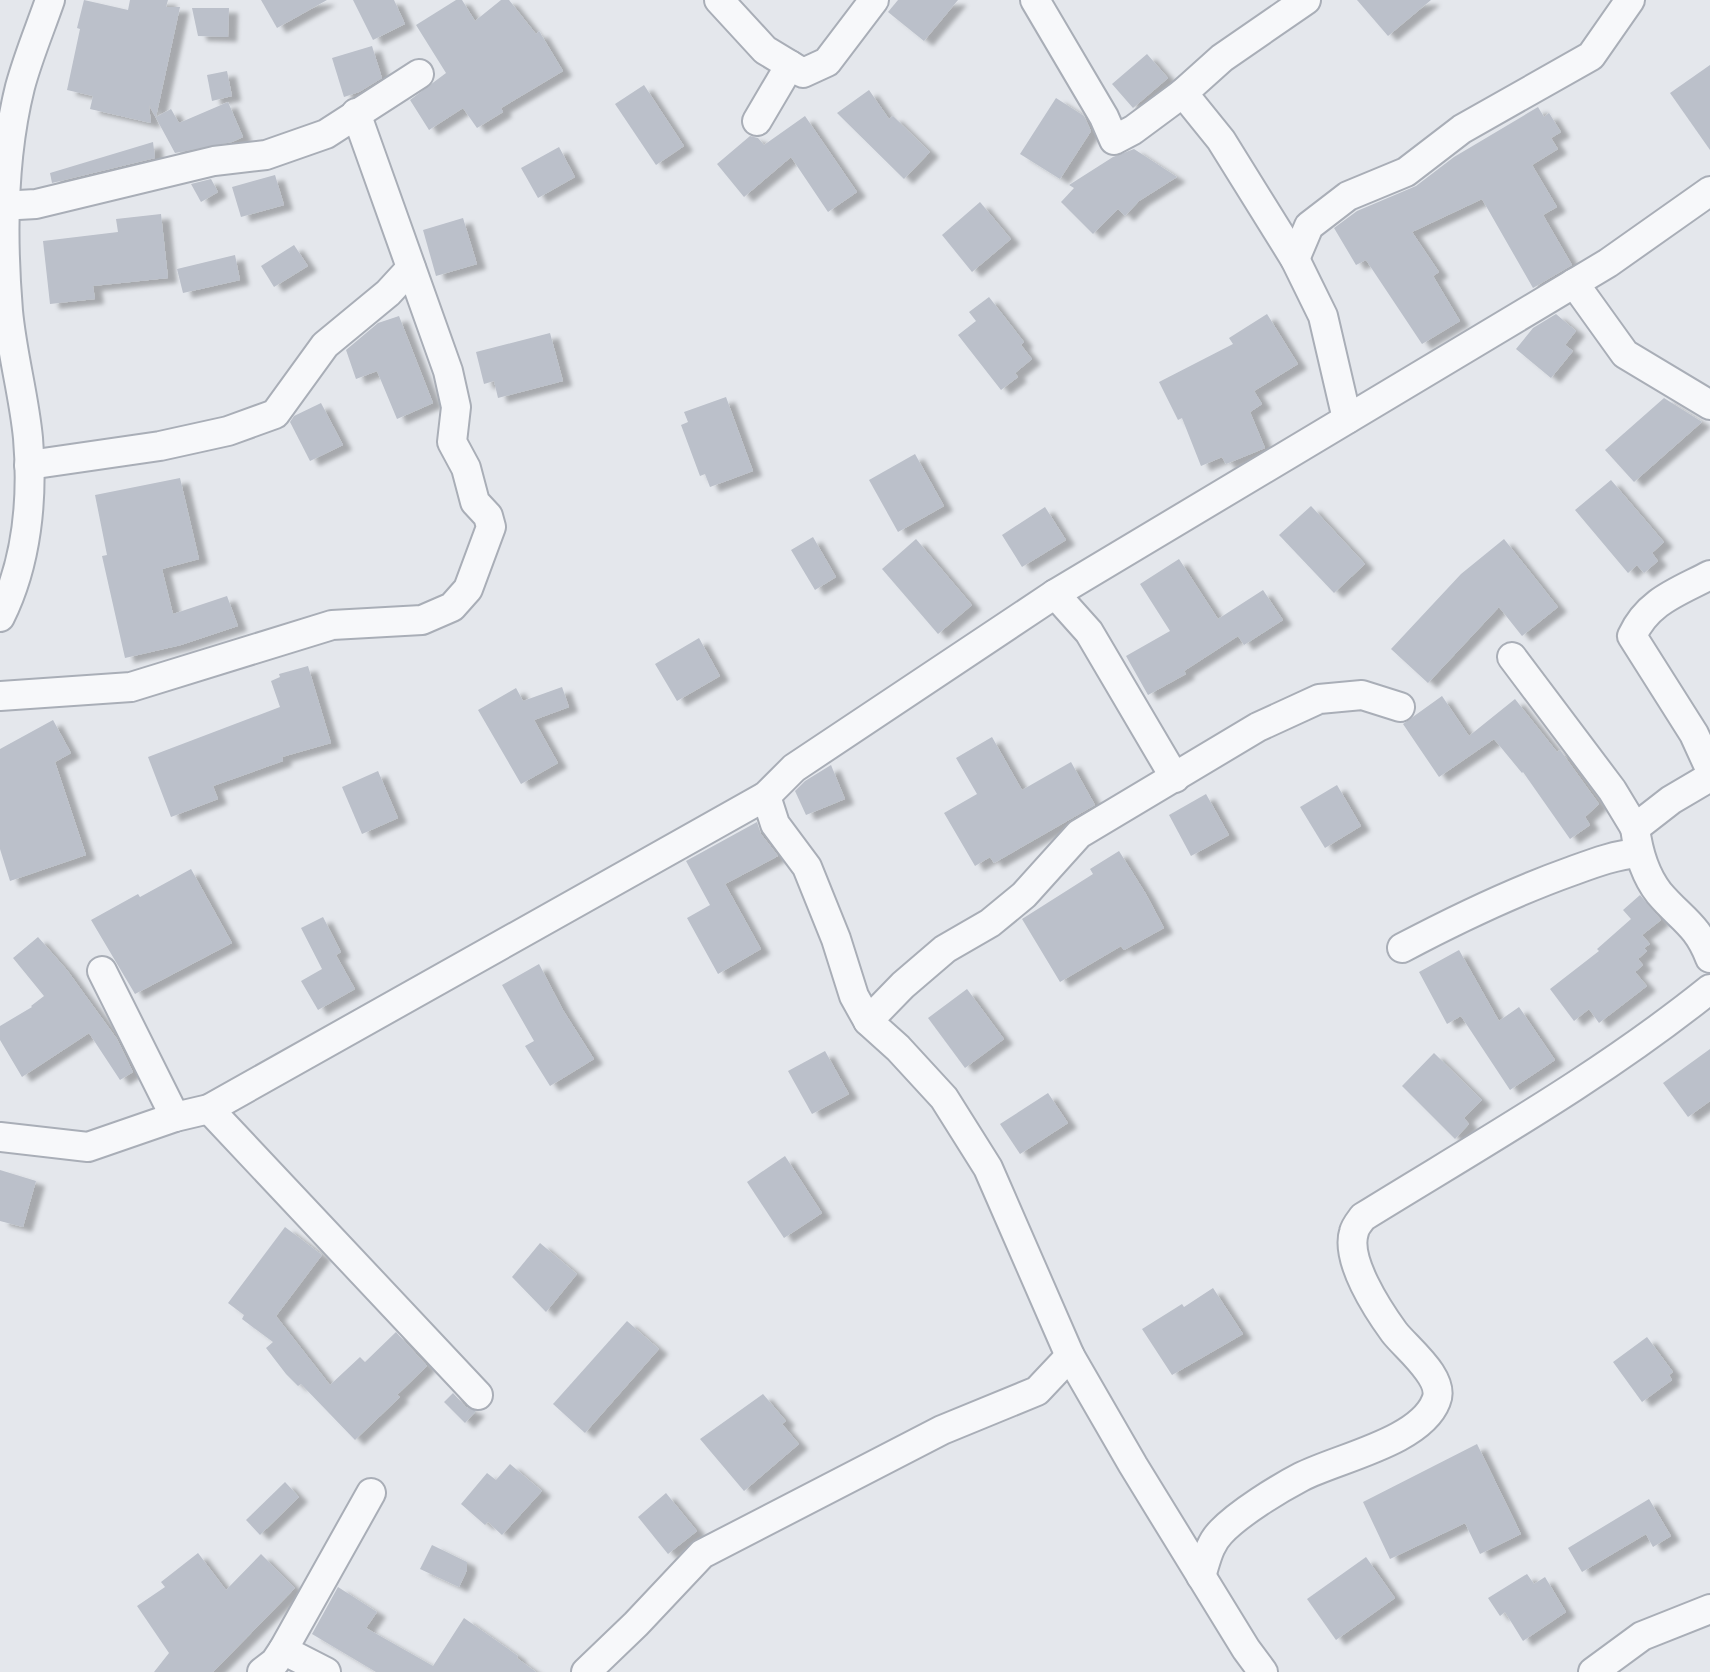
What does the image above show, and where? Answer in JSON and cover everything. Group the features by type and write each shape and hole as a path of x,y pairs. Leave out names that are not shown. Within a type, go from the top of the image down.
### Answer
{"street":[{"path":"0,617 21,564 30,491 28,438 9,313 3,206 20,87 50,0"},
{"path":"719,0 765,50 803,73 827,62 874,0"},
{"path":"1035,0 1104,117 1114,140 1133,130 1183,93 1222,58 1306,0"},
{"path":"1295,259 1309,226 1348,196 1406,172 1462,129 1591,56 1630,0"},
{"path":"757,121 790,65"},
{"path":"3,206 36,204 214,161 266,155 326,134 419,74"},
{"path":"1183,93 1221,140 1295,259 1323,316 1347,419"},
{"path":"0,696 131,687 332,625 422,620 452,607 468,589 491,527 488,516 475,502 466,468 452,442 456,407 448,371 356,113"},
{"path":"0,1137 88,1147 175,1117 209,1109 766,796 794,768 1055,594 1608,263 1710,191"},
{"path":"29,465 173,443 228,431 275,414 325,345 388,293 411,268"},
{"path":"1574,283 1625,354 1710,405"},
{"path":"1710,575 1653,605 1632,636 1694,734 1710,769"},
{"path":"1055,594 1089,632 1175,778"},
{"path":"1512,657 1612,790 1658,891 1701,936 1710,958"},
{"path":"868,1021 945,949 990,923 1024,895 1079,834 1258,727 1319,699 1362,695 1400,707"},
{"path":"1402,948 1490,904 1619,855 1671,800 1710,777"},
{"path":"766,796 775,824 807,867 836,939 854,996 868,1021 944,1098 988,1168 1070,1356 1201,1576 1263,1672"},
{"path":"102,971 175,1117"},
{"path":"1201,1576 1211,1546 1222,1531 1301,1478 1403,1435 1428,1416 1438,1399 1437,1388 1427,1369 1394,1332 1366,1288 1354,1257 1353,1233 1363,1217 1655,1033 1709,992"},
{"path":"209,1109 478,1395"},
{"path":"586,1672 702,1554 942,1430 1037,1391 1070,1356"},
{"path":"262,1672 275,1662 283,1650 371,1493"},
{"path":"1593,1672 1642,1636 1710,1609"},
{"path":"283,1650 326,1672"}],"building":[{"path":"84,0 128,10 130,0 168,0 166,7 180,7 156,117 171,109 179,123 228,102 243,137 175,153 149,105 151,123 90,109 93,96 67,90"},
{"path":"261,0 327,0 277,28"},
{"path":"353,0 394,0 405,24 373,40"},
{"path":"456,0 462,0 475,21 501,0 509,0 536,34 539,31 563,71 501,108 503,112 477,128 463,108 429,130 410,100 446,73 416,25"},
{"path":"898,0 958,0 924,41 888,12"},
{"path":"1357,0 1431,0 1388,36"},
{"path":"192,8 229,8 228,37 198,36"},
{"path":"372,46 382,78 344,97 332,58"},
{"path":"1147,54 1168,78 1133,108 1112,84"},
{"path":"1710,65 1710,150 1670,93"},
{"path":"227,71 232,96 212,101 207,75"},
{"path":"644,85 684,146 656,165 615,104"},
{"path":"869,90 889,119 893,116 930,152 904,179 837,113"},
{"path":"1056,98 1084,116 1091,131 1060,179 1020,154"},
{"path":"1538,107 1544,117 1549,113 1561,132 1551,138 1558,149 1532,165 1557,207 1543,215 1572,265 1533,288 1482,199 1412,232 1439,272 1433,276 1460,321 1422,344 1366,260 1356,265 1334,228 1357,211 1416,186 1454,157"},
{"path":"805,116 857,192 828,212 791,157 744,197 717,164 750,136 758,138 764,145"},
{"path":"153,142 155,158 52,183 50,173"},
{"path":"559,147 575,177 538,198 521,168"},
{"path":"1134,149 1177,177 1139,201 1125,216 1118,209 1093,234 1061,202 1074,188 1069,185 1113,157"},
{"path":"275,175 284,205 241,217 232,187"},
{"path":"211,179 218,192 201,202 191,184"},
{"path":"980,202 1011,239 972,272 942,235"},
{"path":"161,214 168,278 93,286 95,299 50,304 43,241 118,232 116,219"},
{"path":"463,218 477,264 436,276 423,230"},
{"path":"294,245 308,266 274,287 261,266"},
{"path":"235,255 240,280 183,293 177,269"},
{"path":"989,297 1024,342 1021,345 1032,359 1015,373 1018,377 1001,390 958,335 976,321 969,312"},
{"path":"1267,314 1298,364 1254,391 1262,404 1250,412 1265,448 1226,464 1222,457 1201,466 1182,418 1178,420 1159,382 1233,344 1229,338"},
{"path":"1556,314 1576,331 1565,345 1573,351 1551,378 1516,349 1533,328"},
{"path":"399,316 433,403 397,419 377,371 356,379 346,350 378,323"},
{"path":"550,333 563,381 498,398 494,381 484,384 476,352"},
{"path":"726,397 753,471 710,487 705,474 700,476 681,425 688,422 684,412"},
{"path":"1664,398 1702,422 1634,482 1605,450"},
{"path":"321,403 343,445 310,461 290,422 294,416"},
{"path":"915,454 944,506 898,532 869,480"},
{"path":"180,478 199,559 162,569 173,614 227,596 238,626 181,645 125,658 102,556 107,555 95,495"},
{"path":"1611,480 1664,542 1652,553 1658,561 1644,573 1637,565 1628,573 1575,510"},
{"path":"1311,506 1365,564 1334,593 1279,535"},
{"path":"1045,507 1066,540 1022,567 1002,535"},
{"path":"813,537 836,577 815,590 791,550"},
{"path":"916,539 972,605 938,634 882,569"},
{"path":"1504,539 1558,607 1522,636 1499,607 1428,683 1391,649 1461,574"},
{"path":"1179,559 1218,619 1263,590 1283,620 1244,645 1238,636 1184,671 1186,674 1148,695 1126,656 1170,631 1140,584"},
{"path":"699,638 720,676 677,701 655,664"},
{"path":"308,666 331,743 282,757 283,761 213,786 218,799 171,817 148,757 280,707 271,681 280,677 279,674"},
{"path":"562,687 569,707 534,720 558,763 521,784 478,710 516,688 523,701"},
{"path":"1442,696 1469,736 1515,699 1557,752 1560,750 1599,804 1585,817 1590,825 1570,839 1523,772 1494,739 1439,777 1403,724"},
{"path":"53,720 71,753 55,762 86,855 10,881 0,849 0,749"},
{"path":"992,737 1022,790 1071,762 1095,805 994,863 990,857 975,866 944,813 977,794 956,758"},
{"path":"831,765 845,799 806,815 795,791"},
{"path":"378,771 398,818 362,834 342,787"},
{"path":"1337,785 1361,826 1325,848 1300,807"},
{"path":"1206,794 1229,835 1191,856 1169,815"},
{"path":"757,822 761,834 778,856 725,884 761,949 718,974 687,918 710,905 686,861"},
{"path":"1119,851 1164,928 1124,950 1121,946 1060,982 1022,919 1093,874 1090,869"},
{"path":"191,869 232,943 135,994 91,920"},
{"path":"1640,895 1661,920 1642,935 1650,944 1638,959 1643,965 1635,972 1647,986 1599,1023 1589,1009 1574,1021 1550,989 1599,951 1597,949 1631,919 1623,910"},
{"path":"323,917 341,952 336,955 355,989 318,1010 301,981 322,969 301,928"},
{"path":"38,937 67,970 117,1039 133,1072 120,1080 89,1033 22,1077 0,1040 0,1026 44,996 13,958"},
{"path":"1459,950 1499,1021 1519,1007 1555,1060 1510,1090 1461,1016 1447,1024 1419,972"},
{"path":"539,964 594,1059 550,1086 525,1046 534,1041 502,985"},
{"path":"967,989 1004,1039 965,1068 928,1018"},
{"path":"1710,1049 1710,1101 1688,1117 1663,1083"},
{"path":"825,1051 849,1094 812,1114 788,1071"},
{"path":"1434,1053 1482,1100 1464,1118 1469,1124 1455,1139 1402,1086"},
{"path":"1048,1093 1068,1123 1020,1154 1000,1124"},
{"path":"785,1156 822,1213 784,1238 747,1182"},
{"path":"0,1170 36,1181 23,1227 0,1221"},
{"path":"285,1227 322,1255 276,1316 330,1385 360,1357 365,1362 396,1332 427,1366 355,1440 301,1384 298,1386 286,1374 266,1348 273,1342 242,1319 244,1315 228,1303"},
{"path":"540,1243 577,1274 546,1312 512,1277"},
{"path":"1213,1288 1243,1334 1172,1375 1142,1329"},
{"path":"627,1321 659,1349 585,1433 553,1404"},
{"path":"1647,1337 1673,1372 1669,1375 1672,1380 1642,1402 1613,1362"},
{"path":"453,1393 466,1407 476,1411 465,1423 444,1402"},
{"path":"763,1394 786,1421 782,1424 799,1444 744,1491 700,1439"},
{"path":"1477,1444 1521,1534 1480,1554 1465,1523 1390,1559 1363,1502"},
{"path":"510,1464 542,1491 502,1535 461,1504 487,1473 496,1480"},
{"path":"285,1482 299,1497 260,1535 246,1520"},
{"path":"666,1493 697,1531 668,1554 638,1517"},
{"path":"1649,1499 1671,1536 1653,1547 1646,1534 1582,1572 1568,1548"},
{"path":"432,1545 467,1562 467,1570 459,1587 420,1569"},
{"path":"198,1553 226,1590 261,1554 295,1588 213,1672 154,1672 169,1653 137,1606 165,1587 161,1582"},
{"path":"1366,1557 1395,1598 1336,1640 1307,1599"},
{"path":"1527,1574 1534,1584 1545,1577 1566,1612 1523,1641 1505,1612 1500,1616 1488,1598"},
{"path":"338,1587 377,1612 366,1628 433,1666 464,1618 536,1672 376,1672 312,1634"}]}
